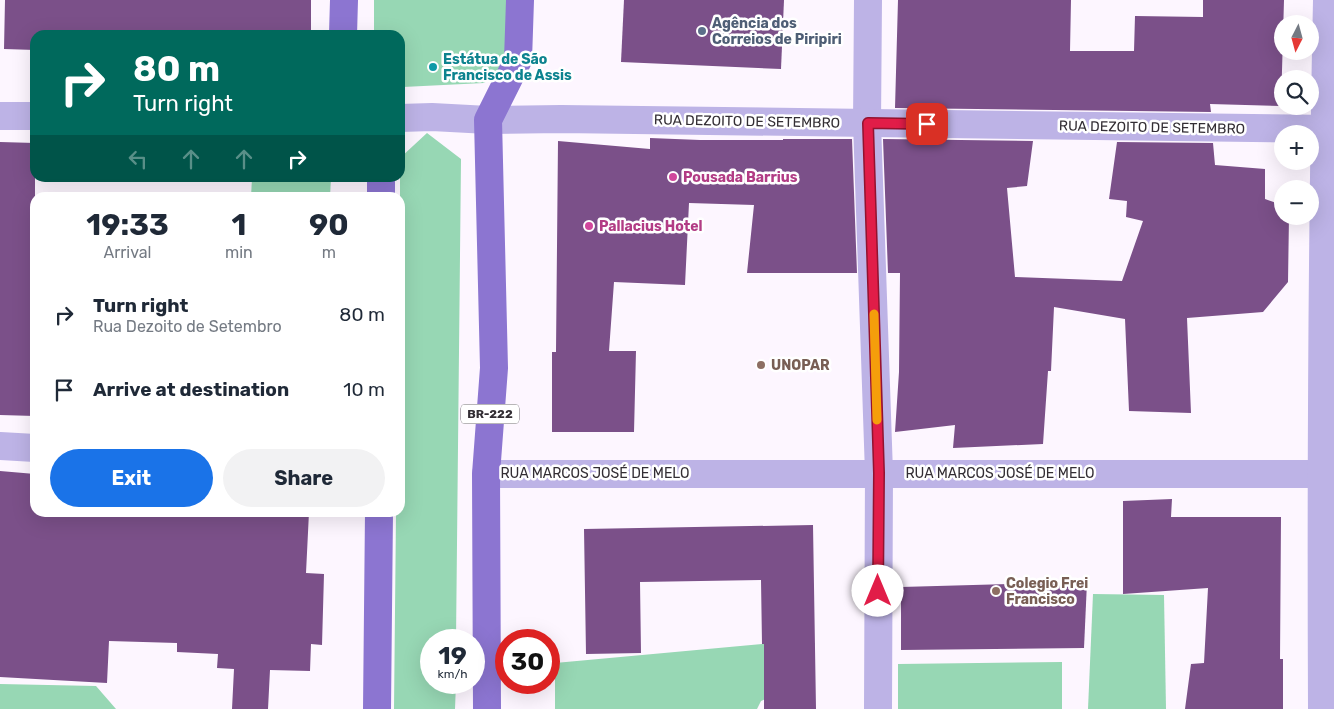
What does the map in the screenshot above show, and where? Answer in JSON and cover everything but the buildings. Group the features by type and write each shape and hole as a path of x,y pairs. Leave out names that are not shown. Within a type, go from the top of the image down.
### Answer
{"main road":[{"path":"344,0 344,30"},
{"name":"BR-222","path":"487,709 486,474 494,368 488,120 518,60 520,0"},
{"path":"378,709 379,517"}],"street":[{"path":"868,0 868,123 879,473 878,709"},
{"path":"1322,709 1328,474 1329,129 1326,0"},
{"path":"0,116 30,116"},
{"name":"RUA DEZOITO DE SETEMBRO","path":"405,118 1329,129"},
{"path":"0,446 30,448"},
{"name":"RUA MARCOS JOSÉ DE MELO","path":"486,474 1328,474"}],"green space":[{"path":"374,0 508,0 508,57 500,73 484,83 405,87 405,30 374,30"},
{"path":"427,133 461,159 456,629 420,629 420,694 456,694 455,709 394,709 396,517 405,517 405,192 400,192 400,182 405,182 405,153"},
{"path":"252,182 331,182 330,192 251,192"},
{"path":"1093,594 1164,595 1166,709 1088,709"},
{"path":"815,643 804,684 761,701 757,709 555,709 555,694 560,694 560,663 762,644"},
{"path":"1062,662 1062,709 898,709 898,664"},
{"path":"0,684 96,686 116,709 0,709"}],"slow traffic":[{"path":"874,314 877,420"}],"place":[{"name":"Agência dos Correios de Piripiri","path":"702,31"},
{"name":"Estátua de São Francisco de Assis","path":"433,67"},
{"name":"Pousada Barrius","path":"673,177"},
{"name":"Pallacius Hotel","path":"589,226"},
{"name":"UNOPAR","path":"761,365"},
{"name":"Colegio Frei Francisco","path":"996,591"}],"route":[{"path":"878,591 879,473 868,123 927,124"}]}
